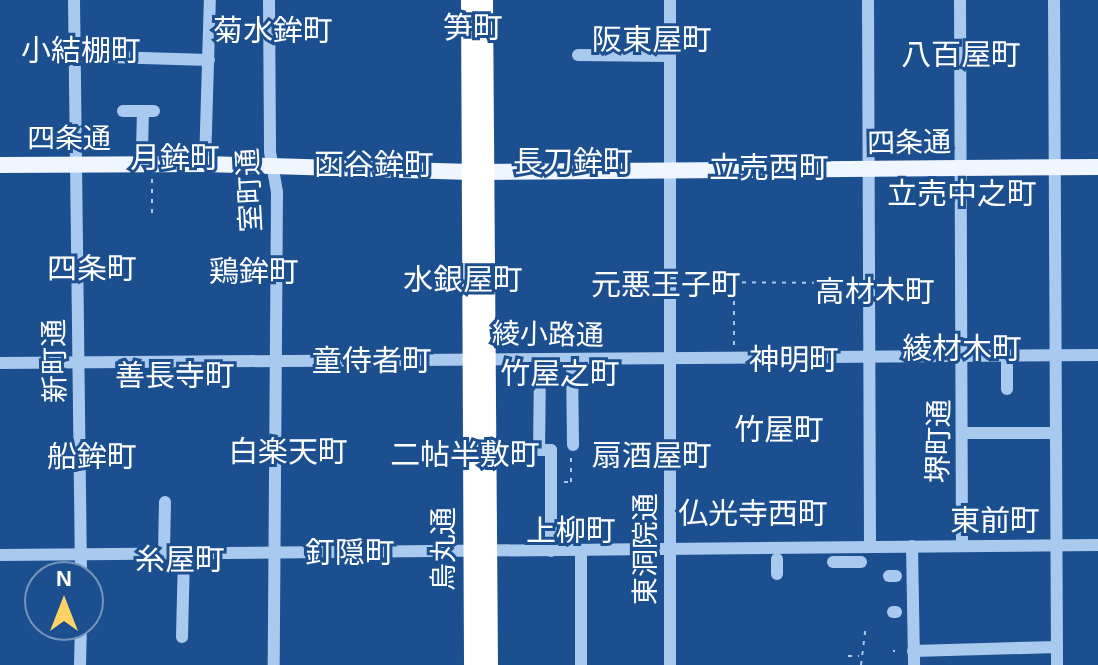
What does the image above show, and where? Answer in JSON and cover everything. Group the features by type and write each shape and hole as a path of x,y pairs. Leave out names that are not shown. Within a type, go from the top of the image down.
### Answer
{"highway":[{"name":"烏丸通","path":"470,0 478,172"},
{"name":"烏丸通","path":"473,665 480,552 478,172 484,0"},
{"name":"烏丸通","path":"480,552 489,665"}],"main road":[{"name":"四条通","path":"0,165 205,164 478,172 1098,167"}],"street":[{"name":"新町通","path":"74,0 81,561"},
{"path":"205,164 210,0"},
{"name":"室町通","path":"269,0 270,152 276,168 274,665"},
{"name":"東洞院通","path":"670,0 670,665"},
{"path":"862,556 869,356 868,0"},
{"name":"堺町通","path":"960,0 962,546"},
{"path":"1054,0 1057,665"},
{"path":"578,55 670,56"},
{"path":"76,56 209,60"},
{"path":"123,111 148,111 142,151"},
{"path":"1007,355 1007,389"},
{"name":"綾小路通","path":"0,363 268,362 277,357 572,361 1098,355"},
{"path":"540,361 539,450 551,450 551,551"},
{"path":"572,361 573,445"},
{"path":"963,433 1054,433"},
{"path":"164,553 165,502"},
{"path":"833,562 912,546 1098,545"},
{"path":"912,546 901,576 901,612 914,665"},
{"path":"581,550 581,665"},
{"path":"0,555 669,550 862,556"},
{"path":"182,637 184,553"},
{"path":"777,554 777,574"},
{"path":"80,665 81,641"},
{"path":"913,651 1057,647"}],"path":[{"path":"152,179 152,218"},
{"path":"734,281 734,358"},
{"path":"622,286 734,281 869,283"},
{"path":"551,450 571,451 571,482 551,482"},
{"path":"861,665 865,630"},
{"path":"848,656 861,656"}],"district":[{"name":"笋町","path":"473,28"},
{"name":"菊水鉾町","path":"273,31"},
{"name":"阪東屋町","path":"652,40"},
{"name":"小結棚町","path":"81,51"},
{"name":"八百屋町","path":"961,55"},
{"name":"月鉾町","path":"175,158"},
{"name":"長刀鉾町","path":"573,162"},
{"name":"函谷鉾町","path":"374,165"},
{"name":"立売西町","path":"769,168"},
{"name":"立売中之町","path":"962,194"},
{"name":"四条町","path":"92,269"},
{"name":"鶏鉾町","path":"254,272"},
{"name":"水銀屋町","path":"463,280"},
{"name":"元悪王子町","path":"666,285"},
{"name":"高材木町","path":"875,292"},
{"name":"綾材木町","path":"962,349"},
{"name":"神明町","path":"794,360"},
{"name":"童侍者町","path":"372,361"},
{"name":"竹屋之町","path":"560,374"},
{"name":"善長寺町","path":"175,376"},
{"name":"竹屋町","path":"779,430"},
{"name":"白楽天町","path":"288,452"},
{"name":"二帖半敷町","path":"465,455"},
{"name":"扇酒屋町","path":"652,456"},
{"name":"船鉾町","path":"92,457"},
{"name":"仏光寺西町","path":"753,514"},
{"name":"東前町","path":"995,521"},
{"name":"上柳町","path":"571,531"},
{"name":"釘隠町","path":"350,553"},
{"name":"糸屋町","path":"180,560"}]}
